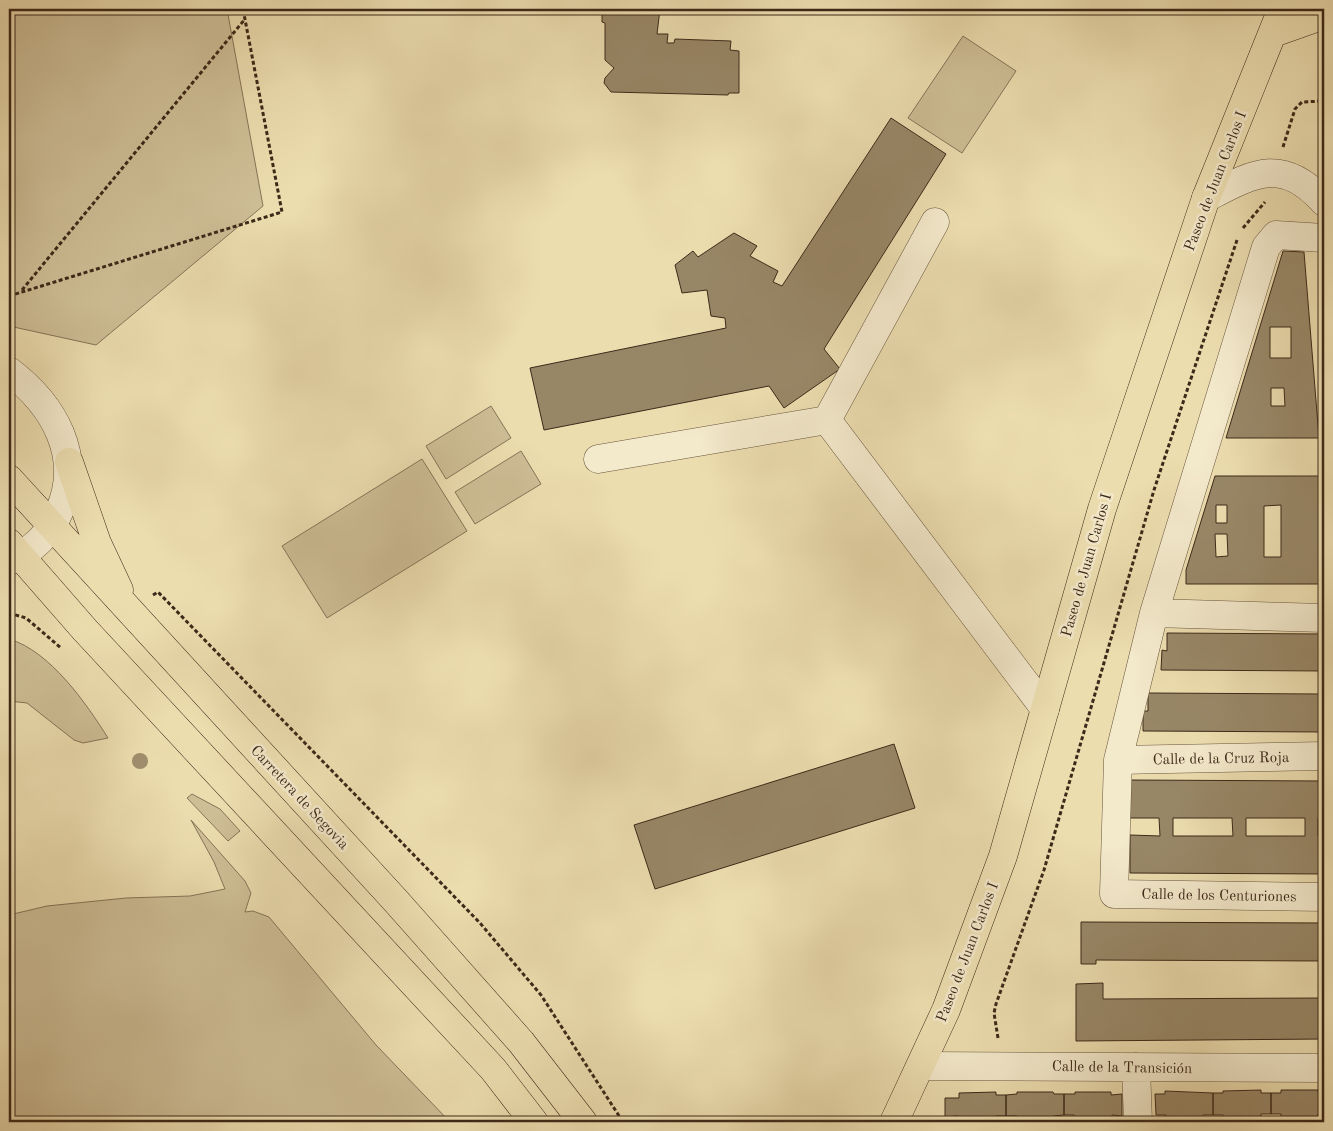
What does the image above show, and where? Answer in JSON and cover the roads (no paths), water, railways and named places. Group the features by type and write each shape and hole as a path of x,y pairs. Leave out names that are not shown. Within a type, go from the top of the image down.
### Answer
{"main road":[{"path":"1278,21 1324,15"},
{"name":"Paseo de Juan Carlos I","path":"894,1122 946,1010 1003,856 1102,509 1206,198 1278,21"},
{"path":"69,462 97,543 131,614"},
{"name":"Carretera de Segovia","path":"9,479 395,900 515,1035 583,1122"},
{"path":"13,553 493,1068 534,1122"}],"street":[{"path":"1206,198 1250,175 1276,173 1299,179 1324,202"},
{"path":"827,420 936,222"},
{"path":"1118,760 1154,613 1266,247 1276,234 1324,238"},
{"path":"9,371 31,390 52,416 69,462 68,493 52,528 13,553"},
{"path":"827,420 1045,709"},
{"path":"598,459 827,420"},
{"path":"1154,613 1324,618"},
{"name":"Calle de la Cruz Roja","path":"1118,760 1324,756"},
{"name":"Calle de los Centuriones","path":"1118,760 1114,894 1324,897"},
{"name":"Calle de la Transición","path":"921,1066 1324,1068"},
{"path":"1136,1067 1138,1122"}]}
